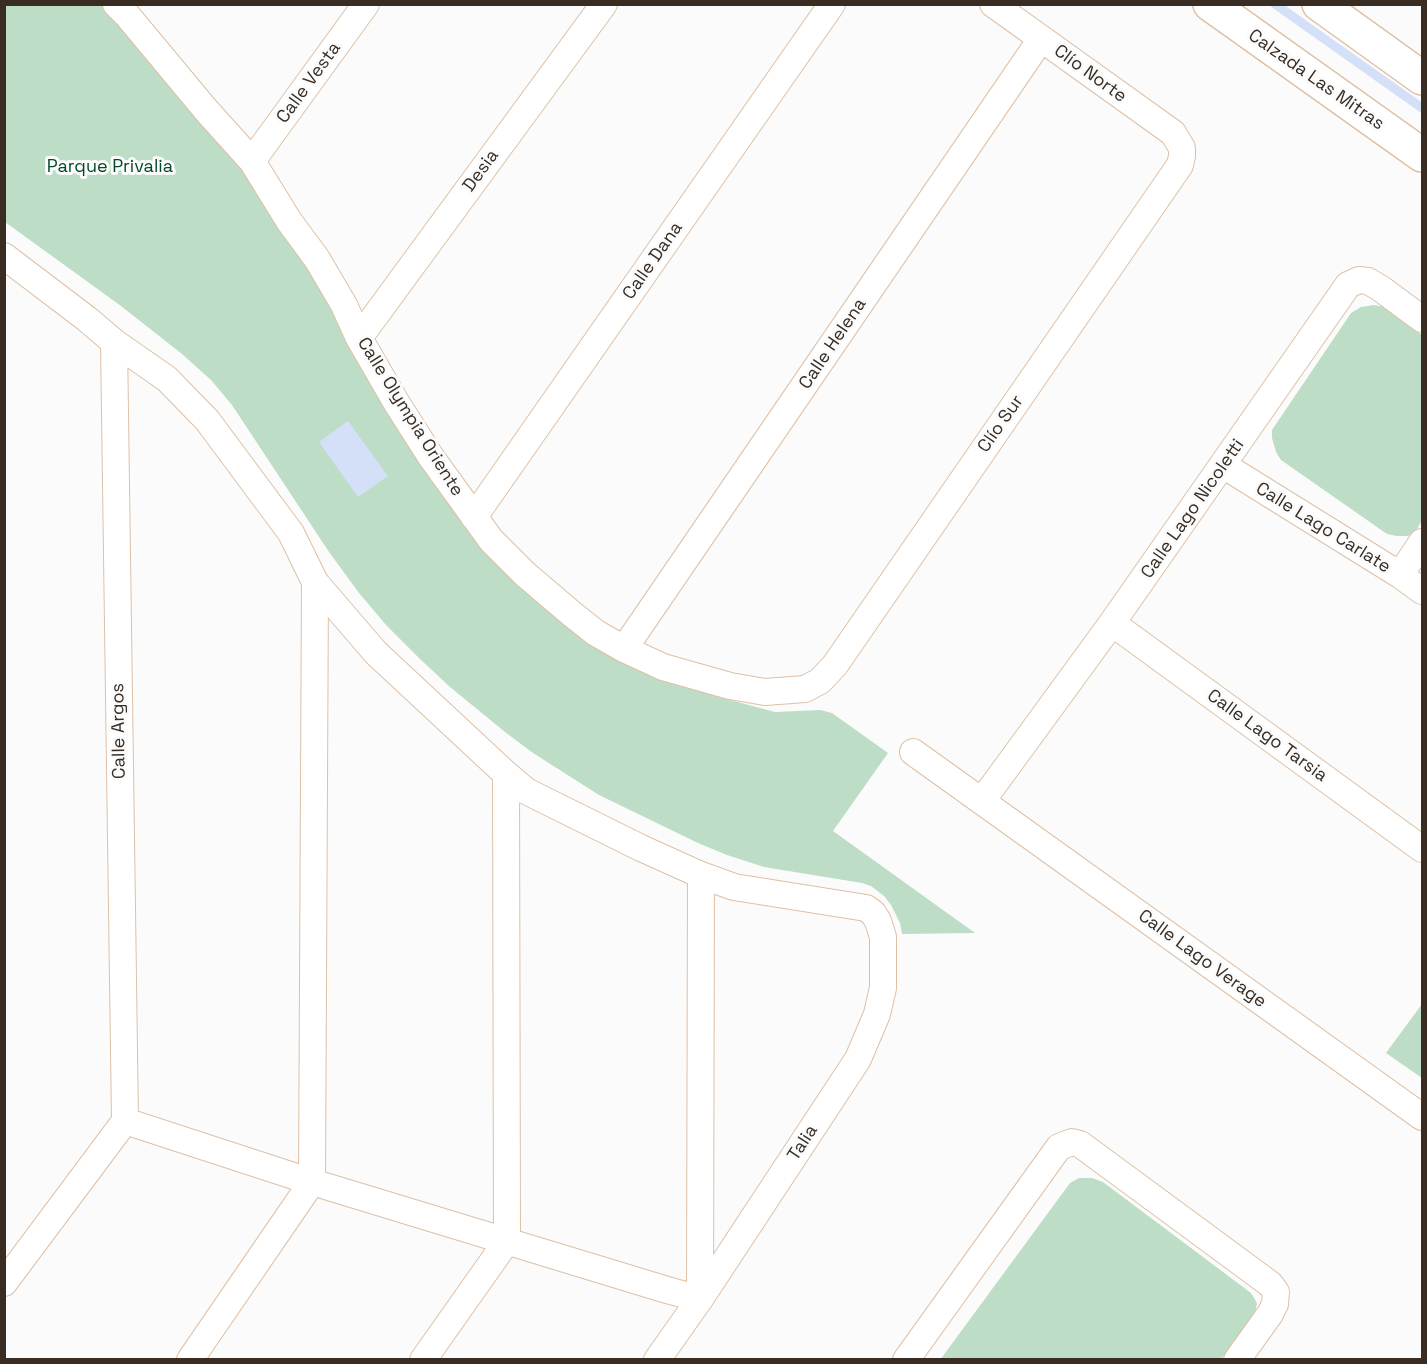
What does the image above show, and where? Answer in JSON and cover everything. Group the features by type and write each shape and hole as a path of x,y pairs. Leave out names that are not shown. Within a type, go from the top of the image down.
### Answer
{"main road":[{"name":"Calzada Las Mitras","path":"1210,4 1422,154"},
{"path":"1319,4 1422,78"}],"street":[{"name":"Calle Vesta","path":"252,161 366,4"},
{"name":"Desia","path":"359,338 604,4"},
{"name":"Calle Dana","path":"474,517 832,4"},
{"name":"Clío Norte","path":"993,4 1173,133 1182,148"},
{"name":"Calle Olympia Oriente","path":"126,8 206,110 252,161 289,221 317,259 396,402 431,457 491,540 525,574 572,614 596,633 624,649 663,667 730,686 765,692 805,689"},
{"name":"Calle Helena","path":"624,649 1041,39"},
{"name":"Clío Sur","path":"805,689 820,681 835,666 1180,165 1182,148"},
{"path":"4,256 114,342 167,380 207,420 291,533 315,582 376,653 506,774 526,791 701,875 700,1299 312,1182 124,1121 4,1283"},
{"name":"Calle Lago Nicoletti","path":"982,801 1112,624 1348,285 1359,280 1368,281 1422,319"},
{"name":"Calle Argos","path":"114,342 124,1121"},
{"name":"Calle Lago Carlate","path":"1223,465 1422,591"},
{"path":"1400,575 1422,543"},
{"path":"190,1359 312,1182 315,582"},
{"name":"Calle Lago Tarsia","path":"1112,624 1422,849"},
{"name":"Calle Lago Verage","path":"913,752 1422,1117"},
{"path":"423,1359 507,1241 506,774"},
{"name":"Talia","path":"657,1359 700,1299 858,1059 877,1014 883,988 883,937 878,921 866,908 734,887 701,875"},
{"path":"906,1359 1059,1148 1072,1142 1080,1143 1270,1284 1275,1292 1275,1304 1237,1359"}],"green space":[{"name":"Parque Privalia","path":"5,5 109,5 240,158 483,536 683,683 715,696 775,712 820,710 832,713 888,753 833,831 975,933 902,934 900,923 891,905 871,886 764,867 727,855 599,795 533,753 505,732 420,659 386,625 359,593 329,552 232,405 211,380 121,306 5,222"},
{"path":"1374,305 1384,307 1422,335 1422,520 1416,531 1408,536 1387,534 1281,460 1272,438 1272,430 1351,313 1361,307"},
{"path":"1422,1004 1422,1078 1386,1053"},
{"path":"1079,1178 1092,1178 1103,1182 1251,1293 1257,1303 1255,1314 1221,1359 940,1360 1070,1183"}],"water":[{"path":"348,421 388,476 358,497 319,442"}],"waterway":[{"path":"1275,4 1422,108"}]}
